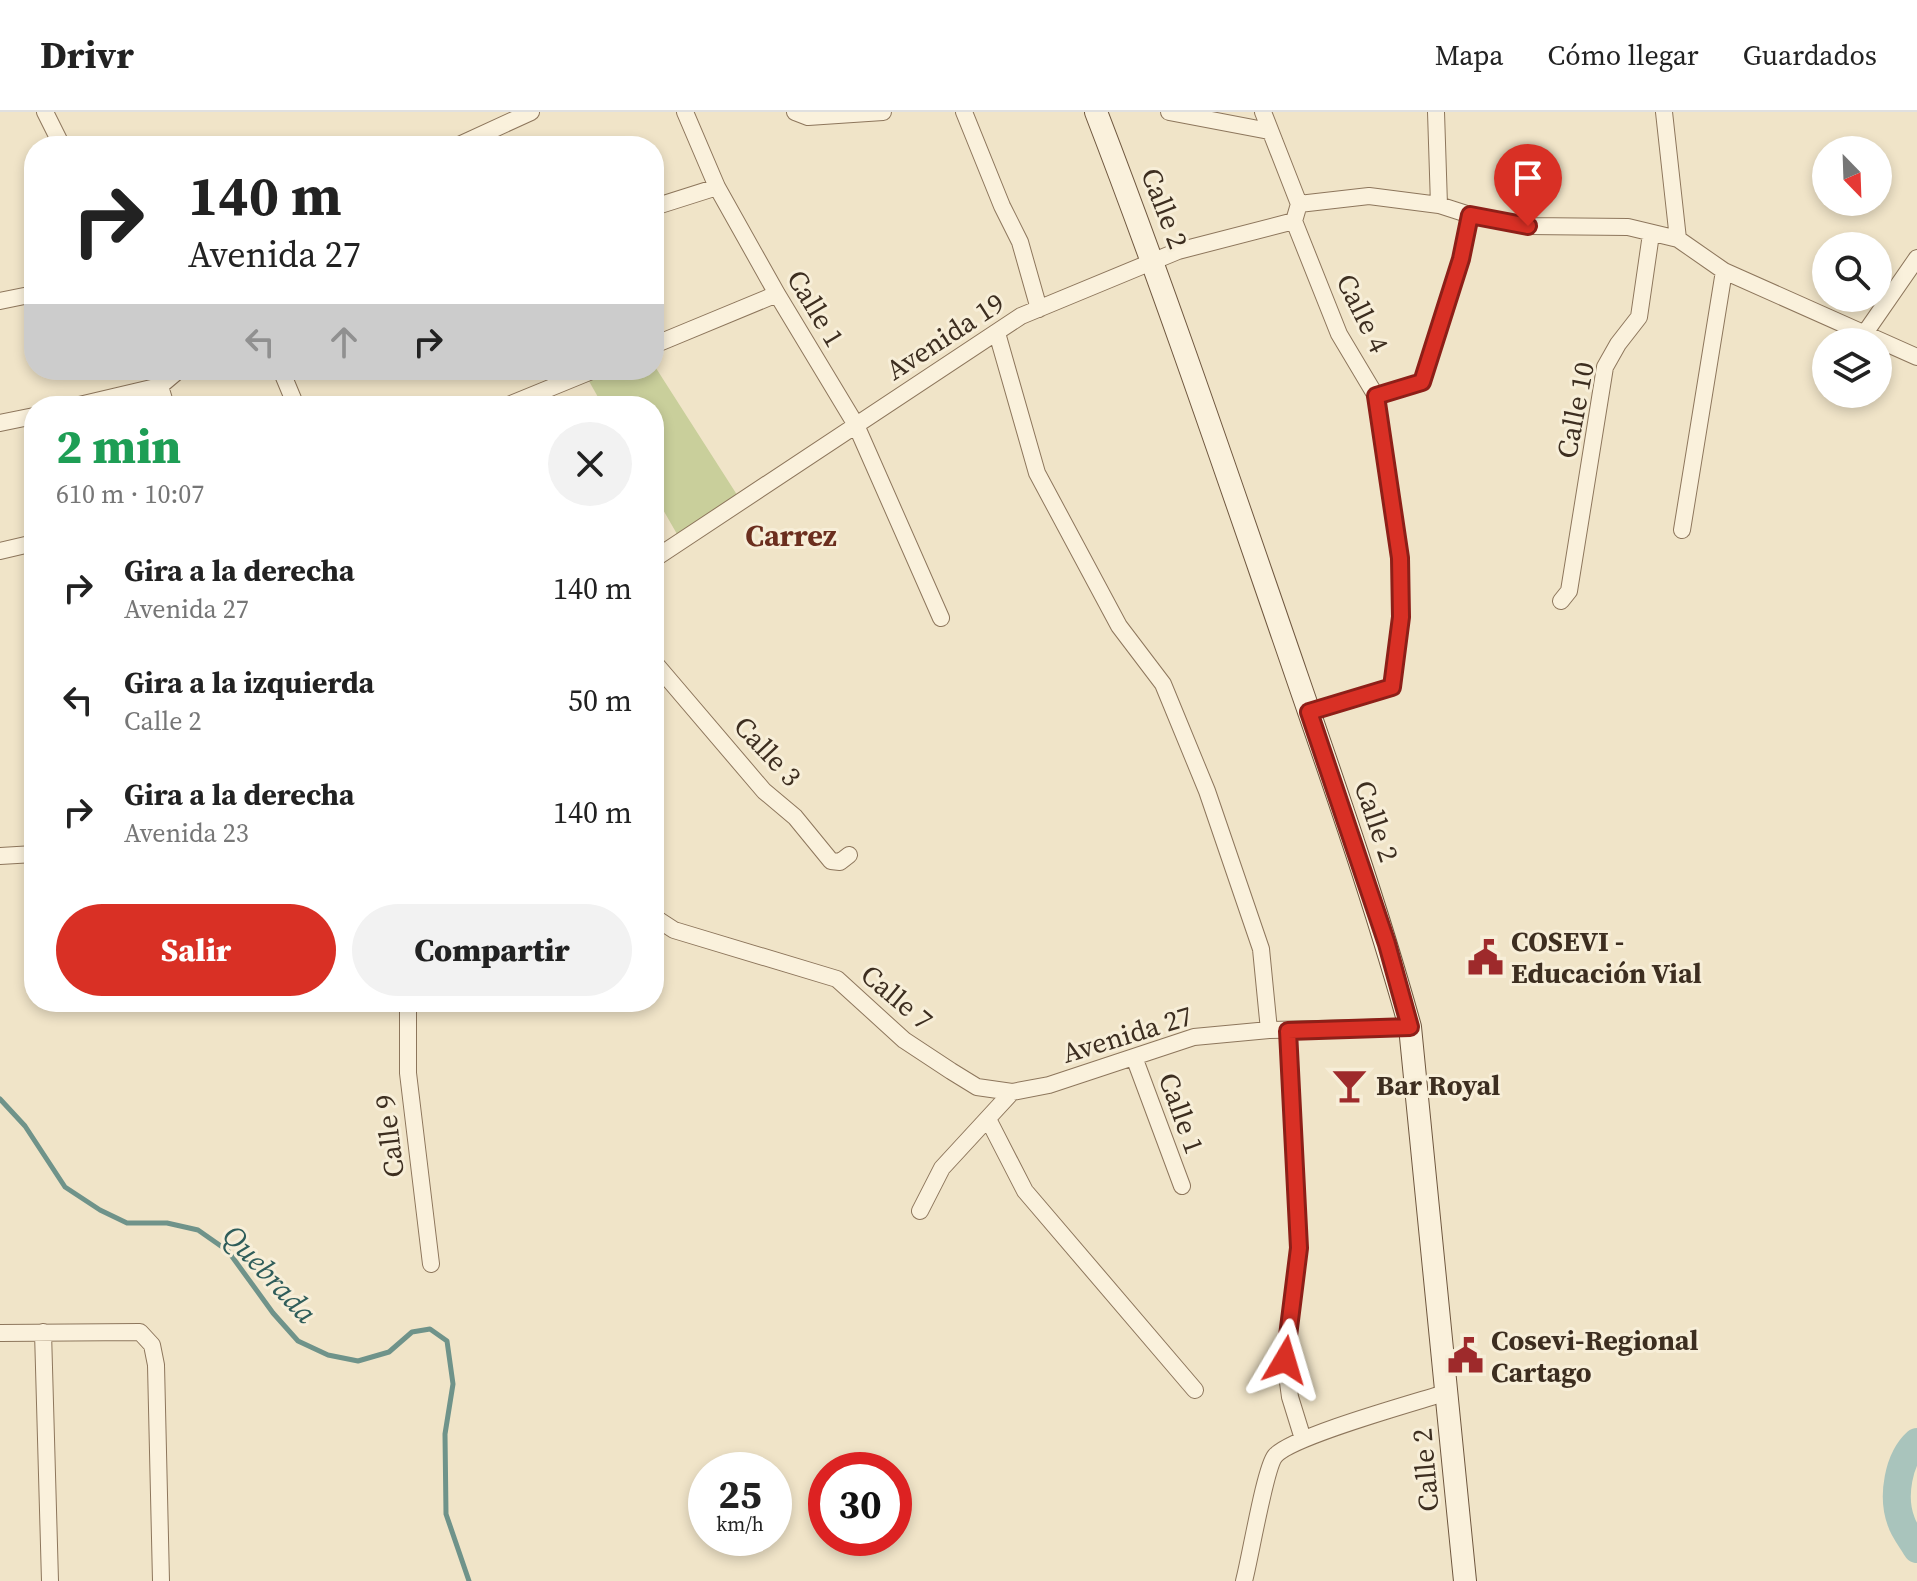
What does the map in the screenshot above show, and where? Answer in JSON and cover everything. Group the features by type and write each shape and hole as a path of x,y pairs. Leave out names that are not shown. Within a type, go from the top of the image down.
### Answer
{"street":[{"path":"45,112 57,136"},
{"path":"479,136 531,112"},
{"name":"Calle 1","path":"685,112 717,187 856,425 941,618"},
{"path":"795,112 808,117 883,112"},
{"path":"964,112 1020,242 1039,309"},
{"name":"Calle 2","path":"1096,112 1154,262 1309,712 1387,944 1410,1027 1465,1581"},
{"path":"1169,112 1269,131"},
{"path":"1263,112 1299,204 1294,221"},
{"path":"1436,112 1439,205"},
{"path":"1664,112 1678,239"},
{"path":"664,204 717,187"},
{"path":"1299,204 1369,196 1439,205 1470,215 1528,226 1628,227 1678,239 1724,271 1854,328"},
{"path":"1376,396 1422,382 1461,259 1470,215"},
{"name":"Avenida 19","path":"664,552 1021,316 1178,251 1294,221"},
{"name":"Calle 4","path":"1294,221 1339,334 1376,396 1400,558 1401,617 1392,687 1309,712"},
{"name":"Calle 10","path":"1561,601 1569,591 1572,576 1605,367 1639,317 1651,234"},
{"path":"1868,328 1917,258"},
{"path":"1682,530 1724,271"},
{"path":"664,341 777,294"},
{"path":"0,301 24,296"},
{"path":"997,333 1037,473 1119,626 1163,684 1207,791 1261,949 1269,1030"},
{"path":"1892,345 1917,357"},
{"path":"118,396 160,386 167,380"},
{"path":"530,396 570,380"},
{"path":"160,386 163,396"},
{"path":"0,423 24,418"},
{"path":"0,551 24,545"},
{"name":"Calle 3","path":"664,674 764,791 795,817 831,861 840,862 849,855"},
{"path":"0,856 24,855"},
{"name":"Calle 7","path":"664,924 674,930 837,979 904,1040 939,1064 977,1087 1012,1092"},
{"name":"Calle 9","path":"408,1012 408,1073 431,1264"},
{"name":"Avenida 27","path":"1012,1092 1049,1085 1194,1037 1269,1030 1410,1027"},
{"path":"1288,1031 1299,1248 1285,1360 1290,1397 1303,1439"},
{"name":"Calle 1","path":"1134,1057 1182,1186"},
{"path":"920,1211 942,1168 1012,1092"},
{"path":"988,1119 1025,1191 1195,1390"},
{"path":"43,1332 50,1581"},
{"path":"0,1333 140,1332 152,1345 156,1365 161,1581"},
{"path":"1244,1581 1274,1457 1303,1439 1448,1392"}],"green space":[{"path":"588,380 664,380 741,501 681,541 664,511 664,396 597,396"}],"waterway":[{"name":"Quebrada","path":"0,1099 25,1126 65,1187 127,1223 167,1223 198,1230 228,1251 273,1313 298,1341 328,1355 358,1361 389,1352 412,1332 430,1329 447,1341 453,1384 445,1434 446,1514 469,1581"},
{"path":"1917,1442 1905,1458 1897,1490 1902,1525 1917,1549"}],"place":[{"name":"COSEVI - Educación Vial","path":"1485,957"},
{"name":"Bar Royal","path":"1350,1085"},
{"name":"Cosevi-Regional Cartago","path":"1465,1356"}],"district":[{"name":"Carrez","path":"791,535"}],"route":[{"path":"1285,1360 1299,1248 1288,1031 1410,1027 1387,944 1309,712 1392,687 1401,617 1400,558 1376,396 1422,382 1461,259 1470,215 1528,226"}]}
